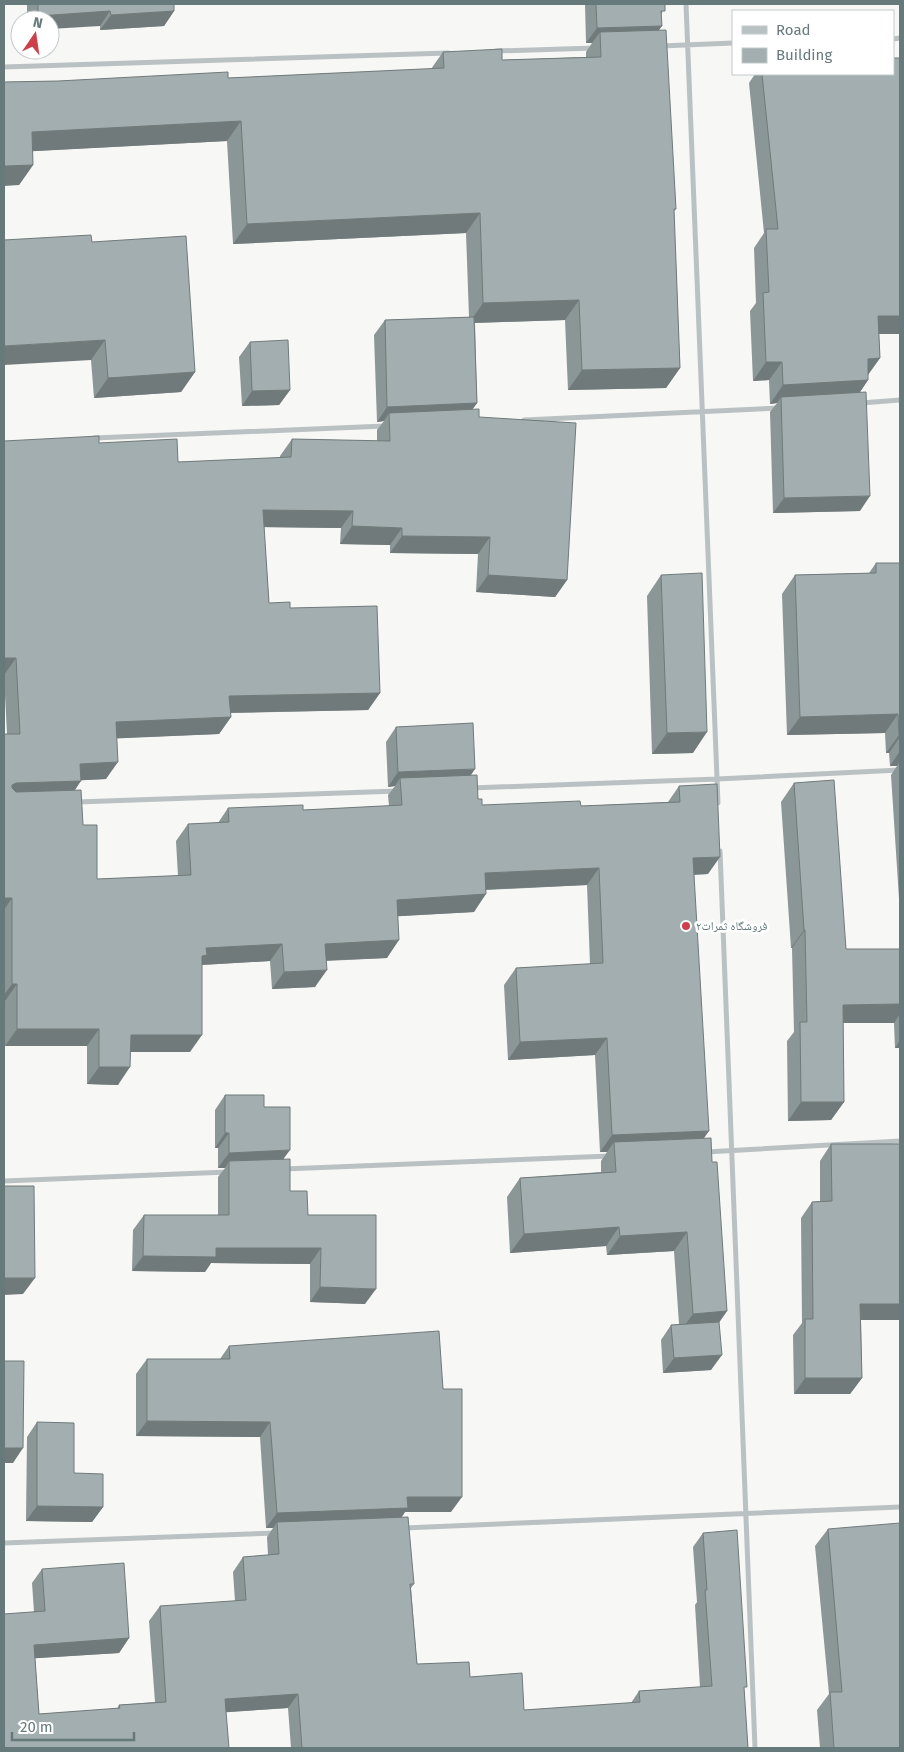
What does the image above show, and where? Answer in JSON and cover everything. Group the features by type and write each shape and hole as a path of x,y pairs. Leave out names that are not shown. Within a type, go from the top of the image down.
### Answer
{"street":[{"path":"686,4 718,808"},
{"path":"658,46 732,43"},
{"path":"489,51 598,48"},
{"path":"4,67 450,52"},
{"path":"851,403 900,400"},
{"path":"522,420 791,407"},
{"path":"84,439 393,426"},
{"path":"469,788 900,770"},
{"path":"73,802 400,791"},
{"path":"720,848 755,1748"},
{"path":"702,1152 900,1141"},
{"path":"273,1170 612,1156"},
{"path":"4,1181 233,1172"},
{"path":"400,1528 900,1507"},
{"path":"4,1543 281,1532"}],"building":[{"path":"38,4 174,4 174,11 111,15 110,11 60,14 60,10 38,10"},
{"path":"596,4 665,4 665,11 661,11 662,26 597,28"},
{"path":"666,30 676,209 674,209 680,368 582,370 579,300 483,303 480,213 247,224 241,121 32,132 33,165 4,166 4,82 228,72 228,78 444,68 443,52 502,49 502,60 601,57 600,32"},
{"path":"894,58 900,58 900,316 878,316 880,358 868,359 868,380 783,385 782,362 766,362 763,293 769,292 766,229 778,229 762,75 894,75"},
{"path":"91,235 92,242 186,236 195,372 108,378 105,340 4,346 4,240"},
{"path":"474,317 477,403 387,407 385,320"},
{"path":"288,340 290,390 252,391 250,342"},
{"path":"866,392 870,496 784,498 781,397"},
{"path":"479,409 479,417 576,423 567,580 488,575 490,537 402,536 402,528 352,526 353,511 263,510 269,603 290,602 290,608 377,606 380,693 229,696 231,717 116,722 118,762 80,764 81,781 16,783 12,785 12,788 16,792 81,790 83,825 97,825 97,879 191,875 188,824 229,822 228,808 303,805 303,810 402,805 400,778 477,775 478,799 482,799 482,805 580,801 581,806 680,802 679,786 717,784 720,857 693,858 709,1131 612,1135 607,1038 520,1042 516,968 603,963 599,868 485,873 486,894 397,900 399,940 325,944 327,970 284,972 282,944 206,948 207,955 202,956 202,1035 131,1035 130,1067 99,1067 99,1029 17,1029 17,984 12,984 12,898 4,898 4,734 20,734 16,658 4,658 4,441 99,436 99,443 177,439 178,462 291,457 292,439 390,441 389,413"},
{"path":"876,563 900,563 900,735 898,714 800,717 795,575 876,573"},
{"path":"702,573 707,732 667,733 661,575"},
{"path":"473,723 475,769 398,772 396,727"},
{"path":"834,780 846,949 900,949 900,1004 843,1005 844,1102 801,1102 800,1022 807,1022 805,930 794,783"},
{"path":"225,1095 264,1095 264,1107 290,1107 290,1150 229,1153 229,1133 225,1133"},
{"path":"711,1138 712,1162 717,1162 727,1311 693,1314 687,1232 620,1236 619,1227 524,1234 520,1178 616,1172 614,1142"},
{"path":"831,1144 900,1144 900,1304 860,1304 862,1378 805,1378 805,1319 813,1319 812,1202 832,1201"},
{"path":"290,1159 290,1191 307,1191 308,1215 376,1215 376,1289 320,1287 321,1248 216,1248 216,1257 143,1256 144,1215 229,1215 229,1161"},
{"path":"4,1186 34,1186 35,1278 4,1278"},
{"path":"719,1322 722,1355 674,1358 671,1325"},
{"path":"439,1331 443,1389 462,1389 462,1497 407,1497 408,1508 277,1513 270,1422 147,1421 147,1359 230,1359 229,1346"},
{"path":"4,1361 24,1361 23,1448 4,1448"},
{"path":"37,1422 74,1423 74,1473 103,1474 103,1507 37,1506"},
{"path":"408,1517 414,1584 410,1584 417,1664 469,1662 470,1677 522,1673 524,1710 640,1702 639,1691 712,1686 703,1533 737,1530 747,1687 744,1687 748,1748 302,1748 298,1694 225,1699 229,1748 4,1748 4,1614 45,1611 42,1569 124,1563 129,1638 34,1645 39,1714 120,1708 119,1705 166,1702 160,1606 246,1600 243,1557 279,1554 277,1522"},
{"path":"900,1523 900,1748 834,1748 830,1692 842,1692 828,1529"}],"place":[{"name":"فروشگاه ثمرات٢","path":"686,926"}]}
